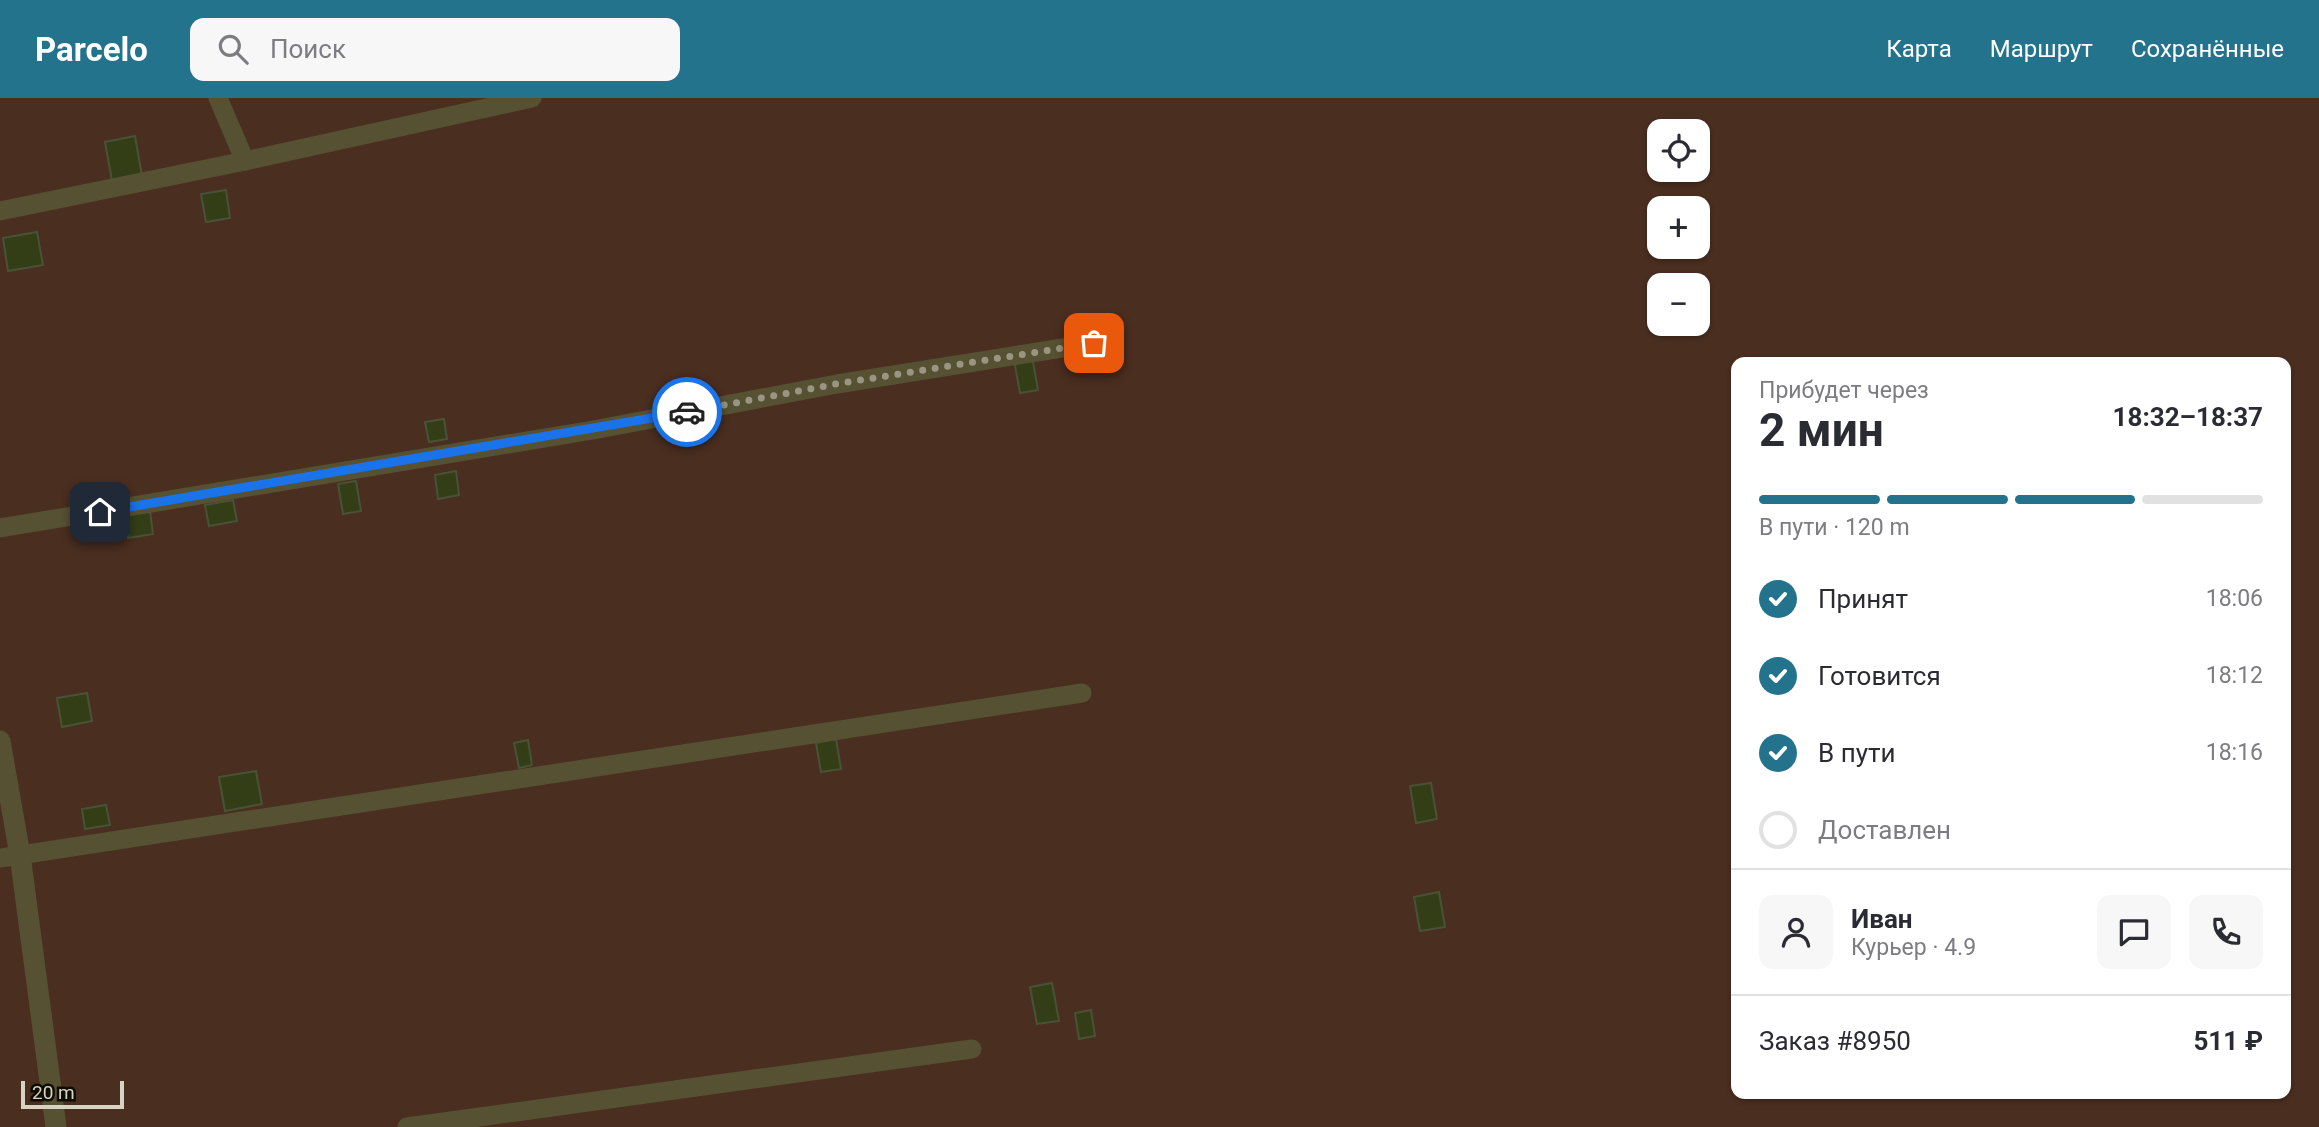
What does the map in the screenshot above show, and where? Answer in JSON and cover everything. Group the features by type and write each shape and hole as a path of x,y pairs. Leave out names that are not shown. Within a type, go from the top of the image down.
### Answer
{"street":[{"path":"0,741 10,857 56,1127"}],"lane":[{"path":"218,98 245,161"},
{"path":"0,211 532,98"},
{"path":"0,528 593,430 836,384 1094,343"},
{"path":"10,857 1082,693"},
{"path":"407,1127 972,1049"}],"shaded area":[{"path":"0,98 2319,98 2319,1127 0,1127"}],"building":[{"path":"135,136 142,176 112,181 105,142"},
{"path":"226,190 230,218 206,222 201,194"},
{"path":"37,232 43,265 8,271 3,238"},
{"path":"1032,356 1038,390 1020,393 1014,360"},
{"path":"444,419 447,439 429,442 425,422"},
{"path":"456,471 459,495 438,499 435,475"},
{"path":"356,481 361,511 343,514 338,484"},
{"path":"233,500 237,521 209,526 205,505"},
{"path":"150,511 153,534 128,538 124,515"},
{"path":"87,693 92,721 62,727 57,698"},
{"path":"836,739 841,769 821,772 816,743"},
{"path":"528,740 532,765 519,768 514,743"},
{"path":"256,771 262,804 225,811 219,777"},
{"path":"1431,783 1437,819 1416,823 1410,786"},
{"path":"106,805 110,825 85,829 82,809"},
{"path":"1439,892 1445,927 1420,931 1414,897"},
{"path":"1052,983 1059,1021 1037,1024 1030,987"},
{"path":"1091,1010 1095,1036 1079,1039 1075,1013"}],"way so far":[{"path":"687,412 836,384 1094,343"}],"route":[{"path":"100,512 687,412"}]}
